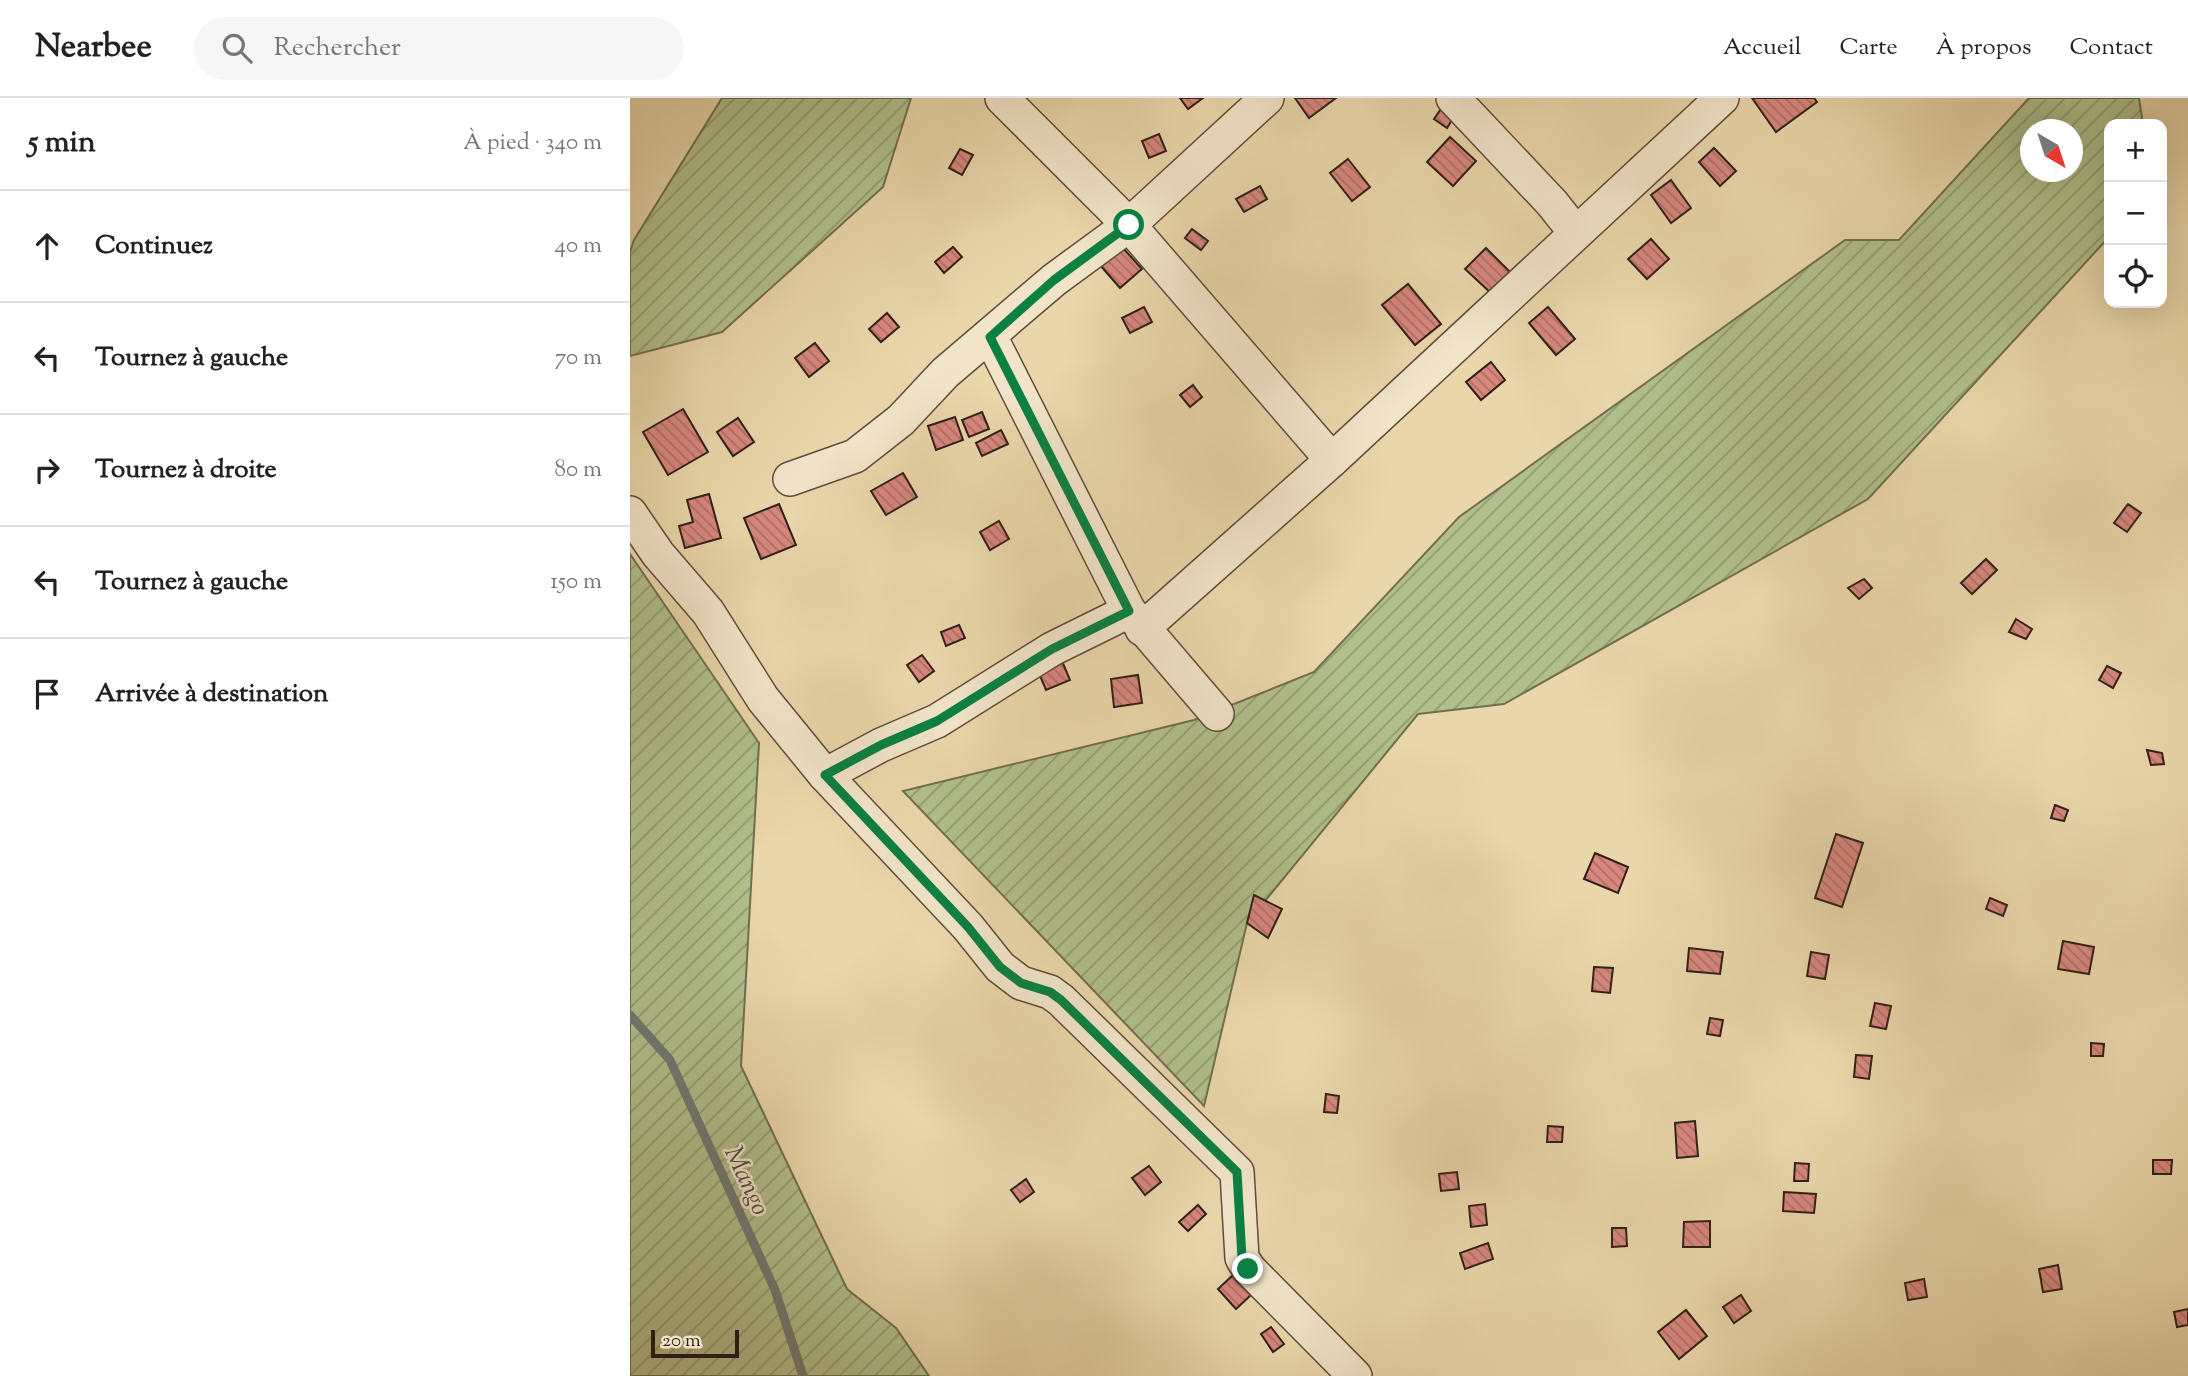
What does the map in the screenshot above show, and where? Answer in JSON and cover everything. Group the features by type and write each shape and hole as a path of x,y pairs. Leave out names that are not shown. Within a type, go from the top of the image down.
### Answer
{"street":[{"path":"1002,98 1129,225 1332,460"},
{"path":"790,479 855,456 901,420 945,373 1054,280 1129,225 1267,98"},
{"path":"1453,98 1552,203 1575,232"},
{"path":"825,775 881,745 937,721 1052,649 1135,620 1332,460 1722,98"},
{"path":"990,337 1135,620 1217,714"},
{"path":"630,513 658,554 708,612 763,699 825,775 968,927 1000,967 1021,983 1050,992 1061,1000 1237,1172 1242,1258 1248,1269 1355,1376"}],"green space":[{"path":"722,98 911,98 883,187 722,332 630,356 630,252 634,240"},
{"path":"2029,98 2139,98 2142,119 2104,119 2104,242 1868,499 1504,704 1418,714 1247,923 1204,1106 903,791 1194,720 1314,672 1459,517 1845,240 1899,240"},
{"path":"630,554 759,743 741,1066 847,1289 896,1328 929,1376 630,1376"}],"building":[{"path":"1180,98 1203,98 1188,109"},
{"path":"1295,98 1336,98 1309,118"},
{"path":"1752,98 1814,98 1817,102 1776,132"},
{"path":"1443,106 1455,115 1447,128 1434,119"},
{"path":"1159,134 1166,151 1149,158 1142,141"},
{"path":"1450,137 1476,161 1453,186 1427,162"},
{"path":"1714,148 1736,171 1720,186 1699,162"},
{"path":"960,149 973,155 962,175 949,168"},
{"path":"1348,159 1370,187 1352,201 1330,173"},
{"path":"1671,180 1691,208 1671,223 1651,195"},
{"path":"1260,186 1267,199 1244,212 1236,199"},
{"path":"1192,229 1208,241 1201,250 1185,238"},
{"path":"1651,239 1669,259 1647,279 1628,259"},
{"path":"953,247 962,257 944,273 935,262"},
{"path":"1122,247 1142,269 1120,288 1100,265"},
{"path":"1486,248 1512,274 1492,294 1465,269"},
{"path":"1408,284 1441,324 1415,345 1382,305"},
{"path":"1144,307 1152,322 1130,333 1122,318"},
{"path":"1548,307 1575,339 1556,355 1529,323"},
{"path":"887,313 899,327 881,342 869,329"},
{"path":"815,343 829,361 809,377 795,358"},
{"path":"1491,362 1505,380 1481,400 1466,382"},
{"path":"1193,385 1202,397 1190,407 1180,395"},
{"path":"683,409 708,452 668,475 643,432"},
{"path":"982,412 989,429 969,437 962,420"},
{"path":"955,417 963,440 936,450 928,426"},
{"path":"738,418 754,442 733,456 717,432"},
{"path":"1001,430 1008,444 982,456 976,443"},
{"path":"903,473 917,497 886,515 871,491"},
{"path":"709,494 721,538 685,548 679,526 693,522 687,500"},
{"path":"779,504 796,545 761,559 744,518"},
{"path":"2128,504 2141,513 2127,532 2114,523"},
{"path":"999,521 1009,539 990,550 980,532"},
{"path":"1986,559 1997,570 1972,594 1961,583"},
{"path":"1864,579 1872,588 1859,599 1848,588"},
{"path":"2016,619 2032,629 2026,639 2009,632"},
{"path":"959,625 965,638 946,646 941,632"},
{"path":"922,655 934,671 919,682 907,665"},
{"path":"1062,661 1070,680 1046,690 1038,671"},
{"path":"2107,666 2121,673 2113,688 2099,680"},
{"path":"1138,675 1142,703 1114,707 1111,679"},
{"path":"2147,750 2162,753 2164,764 2151,765"},
{"path":"2055,805 2068,810 2064,821 2051,818"},
{"path":"1836,834 1863,843 1842,907 1815,898"},
{"path":"1595,853 1628,867 1618,893 1584,879"},
{"path":"1254,895 1282,909 1268,938 1247,923"},
{"path":"1990,898 2007,905 2003,916 1986,909"},
{"path":"2063,941 2094,947 2089,974 2058,969"},
{"path":"1689,948 1723,952 1720,974 1687,971"},
{"path":"1811,952 1829,955 1825,979 1807,976"},
{"path":"1594,967 1613,968 1610,993 1592,991"},
{"path":"1875,1003 1891,1006 1886,1029 1870,1026"},
{"path":"1710,1018 1723,1020 1720,1036 1707,1034"},
{"path":"2091,1043 2104,1044 2103,1056 2091,1056"},
{"path":"1856,1055 1872,1056 1869,1079 1854,1077"},
{"path":"1326,1094 1339,1096 1337,1113 1324,1112"},
{"path":"1695,1121 1698,1156 1677,1158 1675,1123"},
{"path":"1548,1126 1563,1127 1562,1142 1547,1142"},
{"path":"2153,1160 2172,1160 2171,1174 2153,1174"},
{"path":"1795,1163 1809,1164 1808,1181 1794,1181"},
{"path":"1149,1166 1161,1182 1145,1195 1132,1178"},
{"path":"1457,1172 1459,1189 1441,1191 1439,1174"},
{"path":"1026,1179 1034,1192 1020,1202 1011,1190"},
{"path":"1784,1192 1816,1194 1814,1213 1783,1211"},
{"path":"1485,1204 1487,1225 1471,1227 1469,1206"},
{"path":"1198,1205 1206,1214 1188,1231 1179,1222"},
{"path":"1710,1221 1710,1247 1683,1247 1684,1222"},
{"path":"1612,1228 1626,1228 1627,1246 1612,1247"},
{"path":"1488,1243 1493,1259 1465,1269 1460,1253"},
{"path":"2058,1265 2062,1289 2043,1292 2039,1269"},
{"path":"1233,1275 1251,1295 1236,1309 1218,1289"},
{"path":"1924,1279 1927,1297 1908,1300 1905,1283"},
{"path":"1741,1295 1751,1311 1734,1323 1723,1307"},
{"path":"2188,1309 2188,1325 2177,1327 2174,1312"},
{"path":"1686,1310 1707,1336 1679,1359 1658,1332"},
{"path":"1271,1327 1284,1344 1273,1352 1261,1334"}],"waterway":[{"name":"Mango","path":"630,1015 670,1060 775,1290 803,1376"}],"route":[{"path":"1129,225 1054,280 990,337 1022,406 1129,611 1052,649 937,721 881,745 825,775 968,927 1000,967 1021,983 1050,992 1061,1000 1237,1172 1242,1258 1248,1269"}]}
